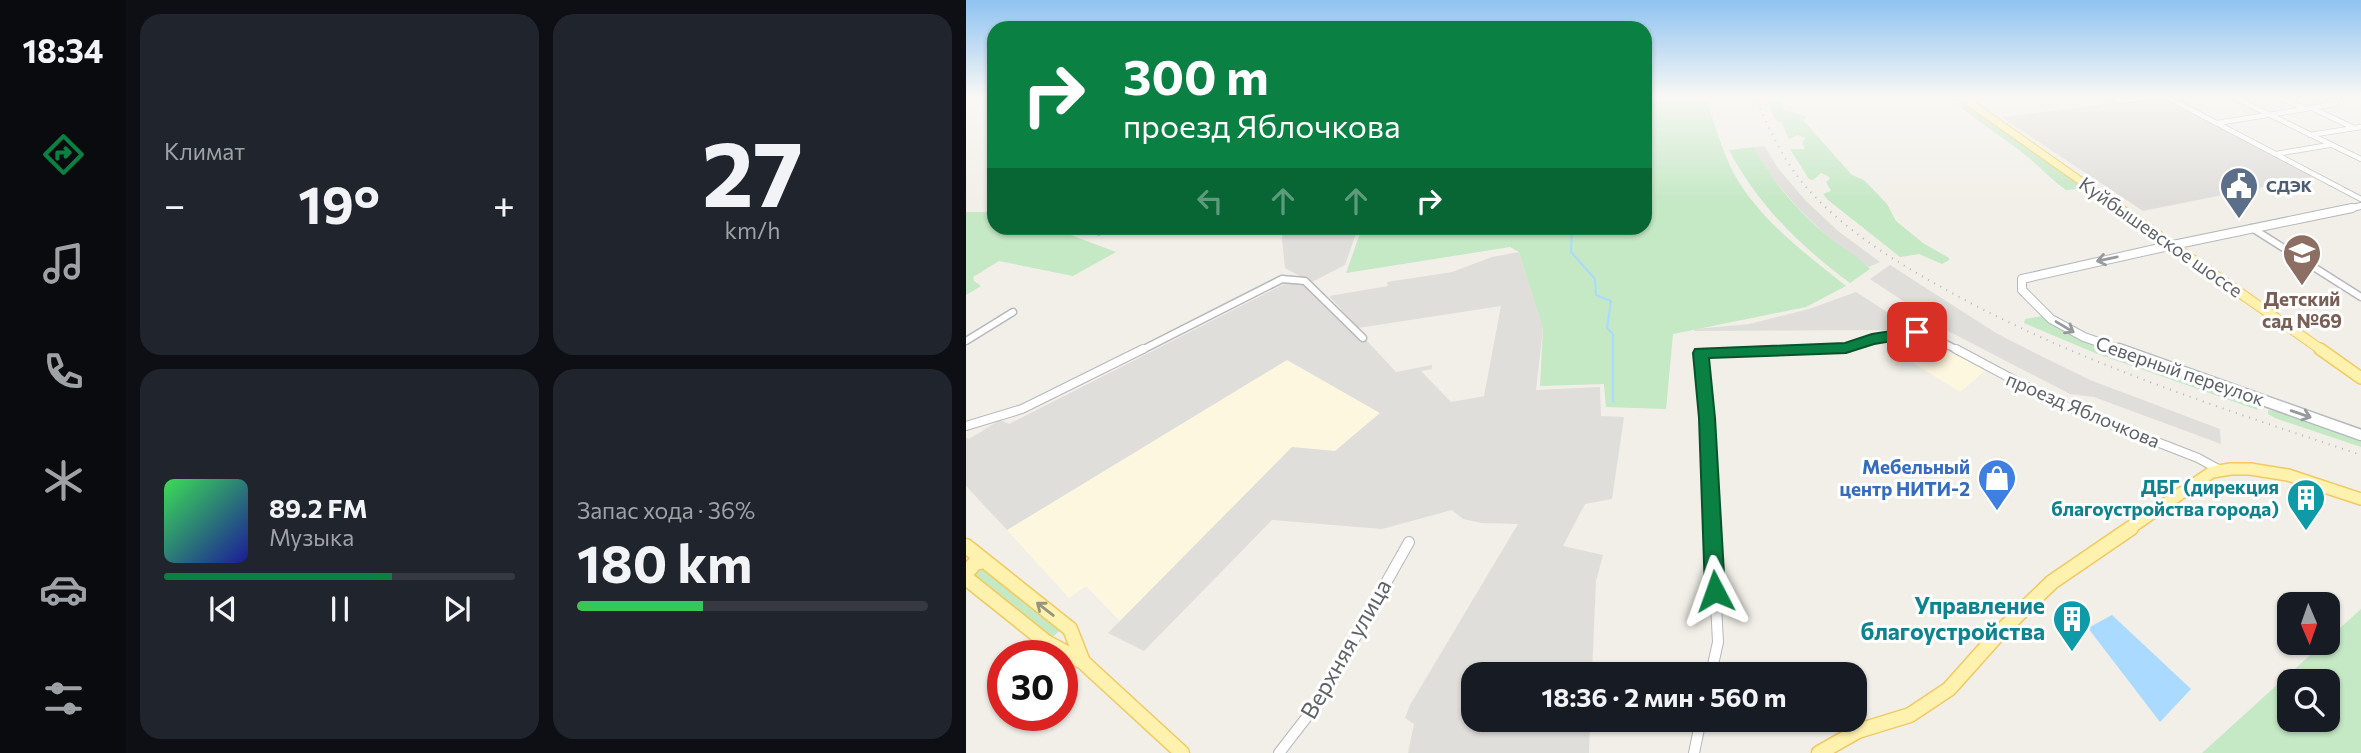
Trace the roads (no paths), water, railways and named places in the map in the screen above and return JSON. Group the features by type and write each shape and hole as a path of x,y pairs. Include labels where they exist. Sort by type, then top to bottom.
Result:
{"main road":[{"name":"Куйбышевское шоссе","path":"2013,131 2361,371"},
{"name":"Куйбышевское шоссе","path":"2176,244 2361,379"},
{"name":"Северный переулок","path":"2176,244 2022,279 2020,284 2026,295 2052,319 2076,334 2361,435"},
{"name":"проезд Яблочкова","path":"2220,470 2266,474 2361,501"},
{"path":"1819,753 1858,731 1910,715 1950,689 2000,632 2052,582 2202,476 2220,470"},
{"path":"973,556 975,563 966,575 1044,640"},
{"path":"973,556 1070,629 1083,663"},
{"path":"1064,640 1068,637 1070,629"},
{"path":"1078,660 1182,753"}],"street":[{"path":"2232,131 2361,199"},
{"path":"2302,131 2361,159"},
{"path":"2310,135 2333,131"},
{"path":"2276,154 2330,145"},
{"path":"2176,244 2361,206"},
{"path":"2252,228 2361,297"},
{"path":"966,426 1022,409 1051,396 1282,279 1305,281 1363,338"},
{"path":"966,341 1013,312"},
{"name":"проезд Яблочкова","path":"1714,662 1718,642 1707,418 1700,353 1846,348 1906,332 1927,334 2049,400 2197,457 2220,470"},
{"name":"Верхняя улица","path":"1279,753 1320,700 1409,542"},
{"path":"1694,753 1698,732"}],"water":[{"path":"2112,615 2191,689 2160,722 2088,628"}],"waterway":[{"path":"1572,235 1571,252 1595,279 1596,295 1611,301 1607,328 1613,334 1613,402"}],"railway":[{"path":"1771,131 1798,178 1837,218 1870,244 1943,288 2044,339 2096,361 2201,401 2361,455"}],"place":[{"name":"СДЭК","path":"2239,220"},
{"name":"Детский сад №69","path":"2302,287"},
{"name":"Мебельный центр НИТИ-2","path":"1997,512"},
{"name":"ДБГ (дирекция благоустройства города)","path":"2306,532"},
{"name":"Управление благоустройства","path":"2072,653"}]}
